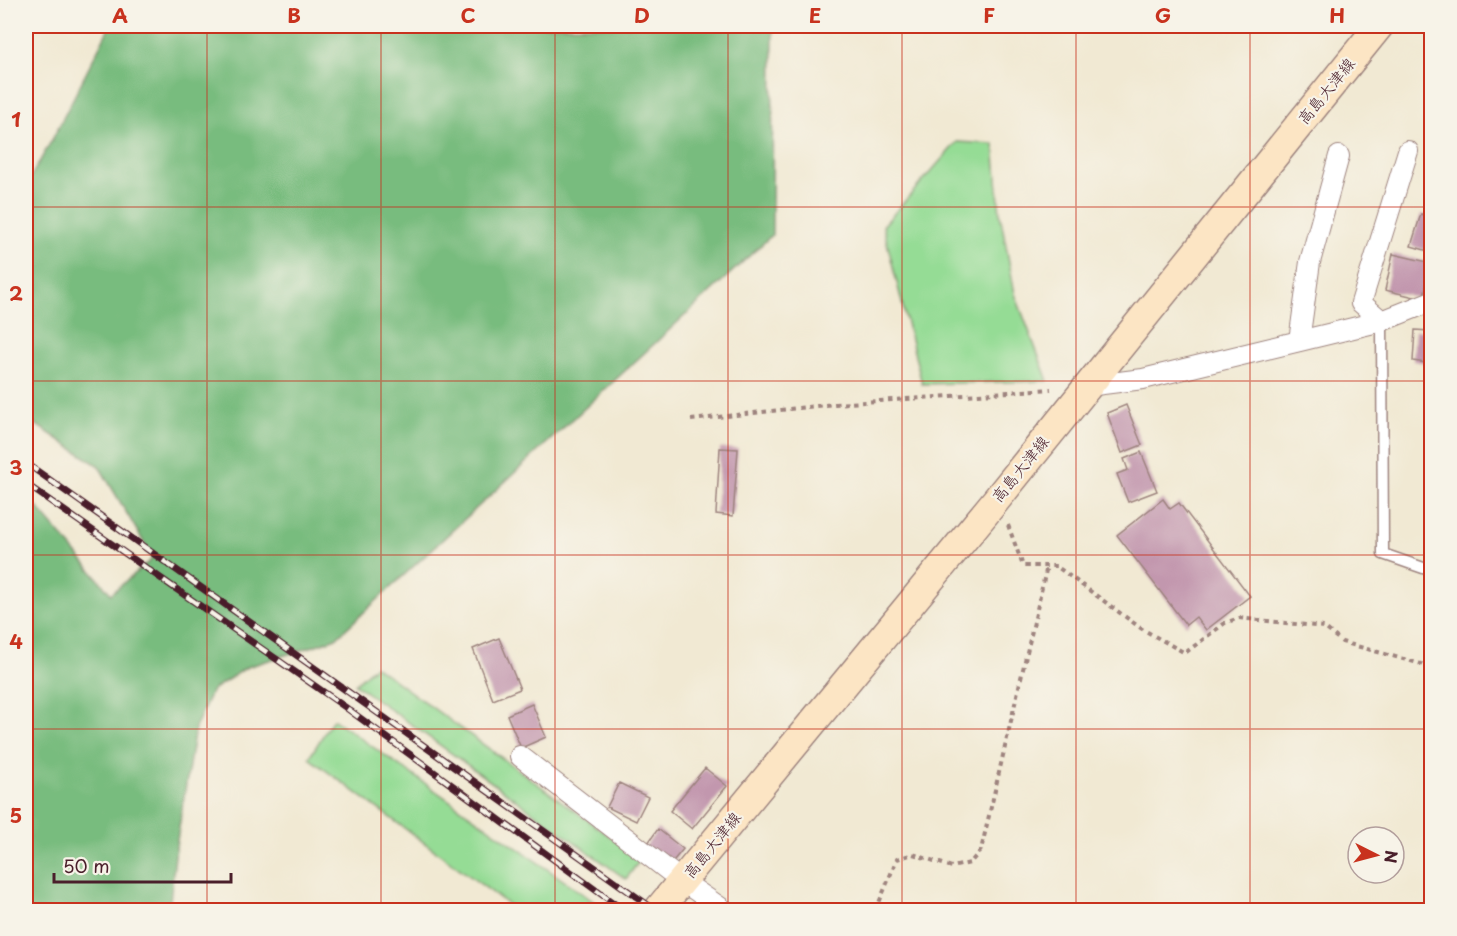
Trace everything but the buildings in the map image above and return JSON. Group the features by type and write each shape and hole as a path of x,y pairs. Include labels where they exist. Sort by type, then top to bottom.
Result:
{"main road":[{"name":"高島大津線","path":"658,910 992,505 1380,26"}],"street":[{"path":"1382,321 1361,303 1408,151"},
{"path":"1299,341 1310,262 1339,156"},
{"path":"1087,386 1143,379 1382,321 1431,301"},
{"path":"520,756 682,881 724,910"}],"lane":[{"path":"1382,321 1383,554 1431,571"}],"path":[{"path":"691,420 835,404 1087,386"},
{"path":"992,505 1006,521 1023,566 1056,566 1142,629 1185,653 1225,623 1239,618 1324,627 1342,642 1431,667"},
{"path":"876,910 897,859 913,854 952,867 970,863 981,850 1047,566"}],"green space":[{"path":"110,26 773,26 772,235 336,638 247,667 212,690 195,728 176,847 169,910 26,910 26,494 111,594 153,558 99,466 26,418 26,185 52,140"},
{"path":"957,142 994,144 1000,214 1015,294 1048,381 922,384 883,226"},
{"path":"375,666 641,859 626,879 355,684"},
{"path":"333,719 600,906 598,910 516,910 309,758"}],"railway":[{"path":"26,463 655,910"},
{"path":"26,484 345,707 623,910"}]}
